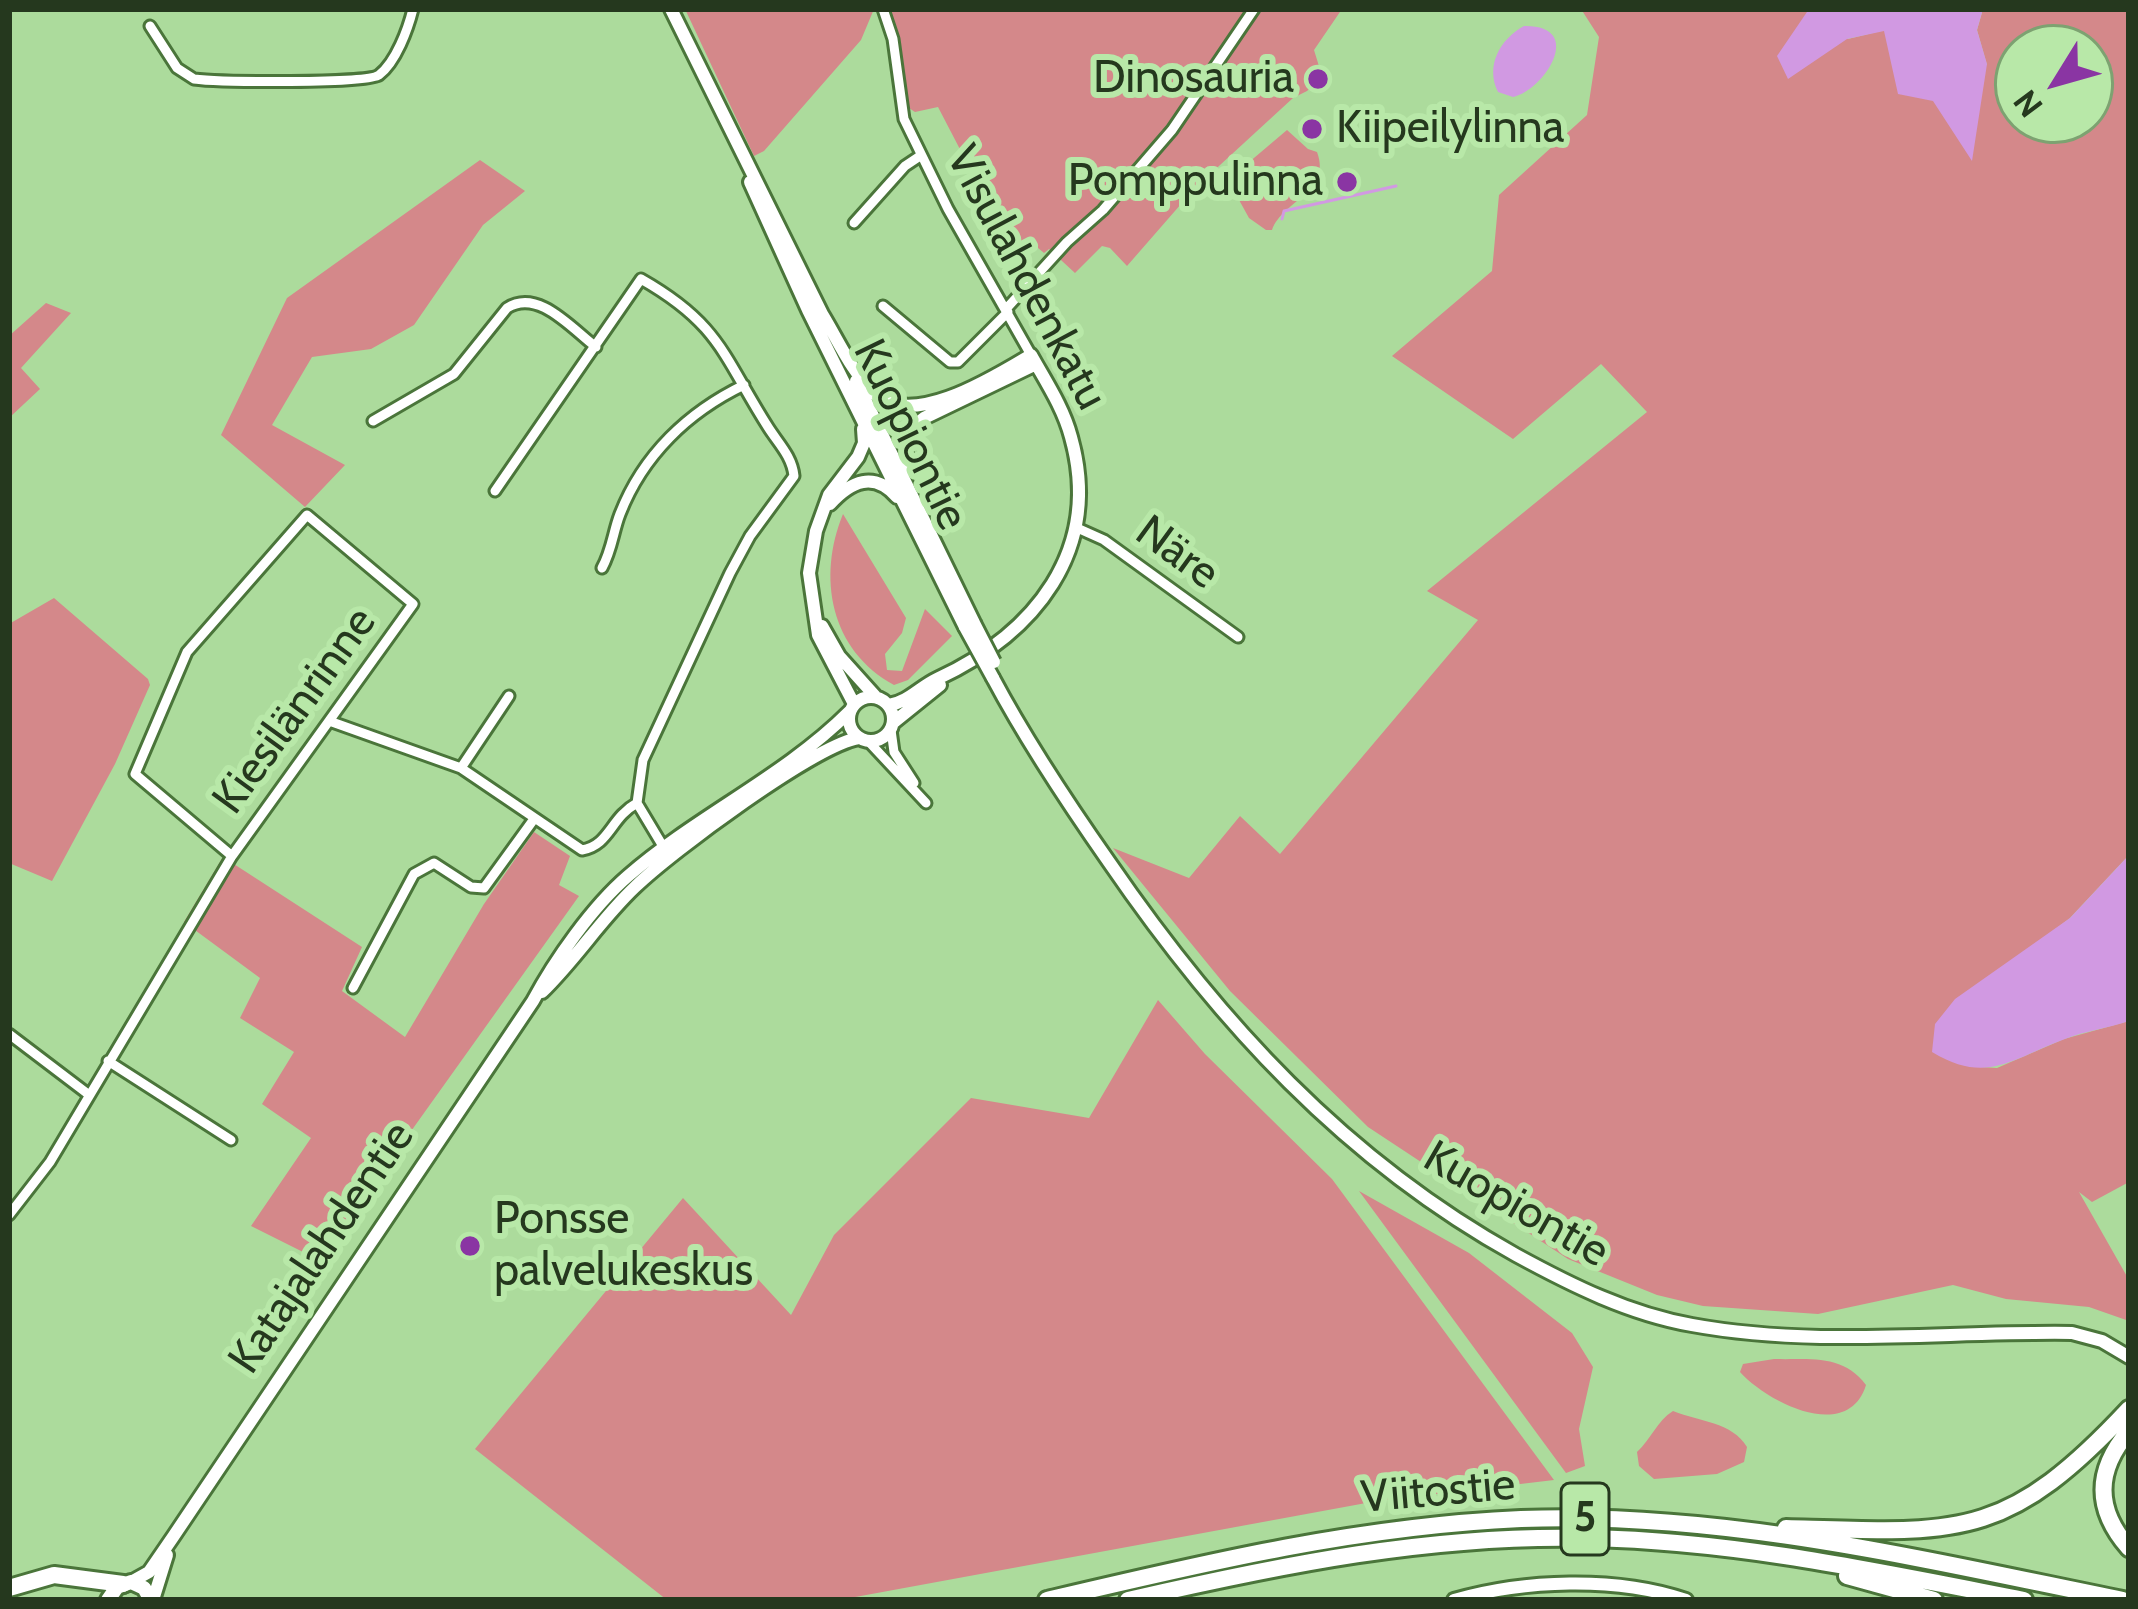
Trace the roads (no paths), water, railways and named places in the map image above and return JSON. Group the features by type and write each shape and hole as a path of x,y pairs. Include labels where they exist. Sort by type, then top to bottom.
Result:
{"highway":[{"path":"1710,1526 1901,1532 1965,1526 2039,1492 2129,1409"},
{"path":"2129,1431 2108,1460 2102,1498 2115,1532 2129,1548"},
{"name":"Viitostie","path":"1047,1600 1289,1544 1413,1527 1567,1519 1710,1526 1860,1548 2123,1600"},
{"name":"Viitostie","path":"1128,1600 1304,1562 1437,1543 1585,1538 1748,1549 2024,1600"},
{"path":"1748,1549 1934,1600"},
{"path":"9,1588 54,1575 127,1583"}],"main road":[{"path":"108,1600 127,1583 144,1588 152,1600"}],"street":[{"path":"150,26 178,68 194,79 353,82 377,76 392,59 413,9"},
{"name":"Kuopiontie","path":"671,9 969,625 1047,768 1202,991 1309,1106 1390,1174 1473,1231 1625,1308 1692,1325 1792,1335 2072,1333 2102,1341 2129,1357"},
{"name":"Visulahdenkatu","path":"883,9 893,39 904,119 920,156 1056,397 1071,436 1078,495 1075,526 1061,568 1030,616 1010,636 949,675 889,705"},
{"path":"883,306 950,362 958,362 1172,130 1254,9"},
{"name":"Kuopiontie","path":"727,125 761,212 933,551"},
{"path":"854,224 905,166 920,156"},
{"path":"495,491 641,279 675,298 705,325 729,355 792,461 794,476 750,536 730,573 643,760 638,803 667,853"},
{"path":"374,421 454,374 507,308 518,301 535,301 596,347"},
{"path":"822,314 871,391 887,404 902,408 930,404 1033,359"},
{"path":"933,551 904,460 907,436 933,413 1033,359"},
{"path":"602,568 637,481 675,429 692,413 744,386"},
{"path":"811,600 839,656 875,697 889,705 894,752 926,803 848,721 852,707 818,635 811,600 812,545 829,495 864,443 850,394"},
{"path":"825,509 856,483 881,482 933,551"},
{"name":"Kiesilänrinne","path":"9,1215 50,1162 232,856 413,604 308,515 187,652 134,774 232,856"},
{"name":"Näre","path":"1075,526 1103,540 1238,637"},
{"name":"Visulahdenkatu","path":"892,726 949,675"},
{"path":"461,768 509,696"},
{"path":"852,707 875,697"},
{"name":"Katajalahdentie","path":"667,853 805,753 852,707"},
{"path":"332,722 461,768 582,850 594,848 617,815 638,803"},
{"path":"864,740 885,737 892,726"},
{"name":"Katajalahdentie","path":"127,1583 149,1572 552,966 624,879 826,749 841,741 864,740"},
{"path":"353,988 415,874 425,864 434,863 471,887 484,888 534,819"},
{"path":"9,1034 88,1094"},
{"path":"108,1061 231,1140"},
{"name":"Katajalahdentie","path":"152,1600 173,1537"},
{"path":"1454,1600 1502,1590 1575,1586 1637,1589 1686,1600"}],"waterway":[{"path":"1282,219 1284,211 1396,186"}],"place":[{"name":"Dinosauria","path":"1318,79"},
{"name":"Kiipeilylinna","path":"1312,129"},
{"name":"Pomppulinna","path":"1347,182"},
{"name":"Ponsse palvelukeskus","path":"470,1246"}]}
